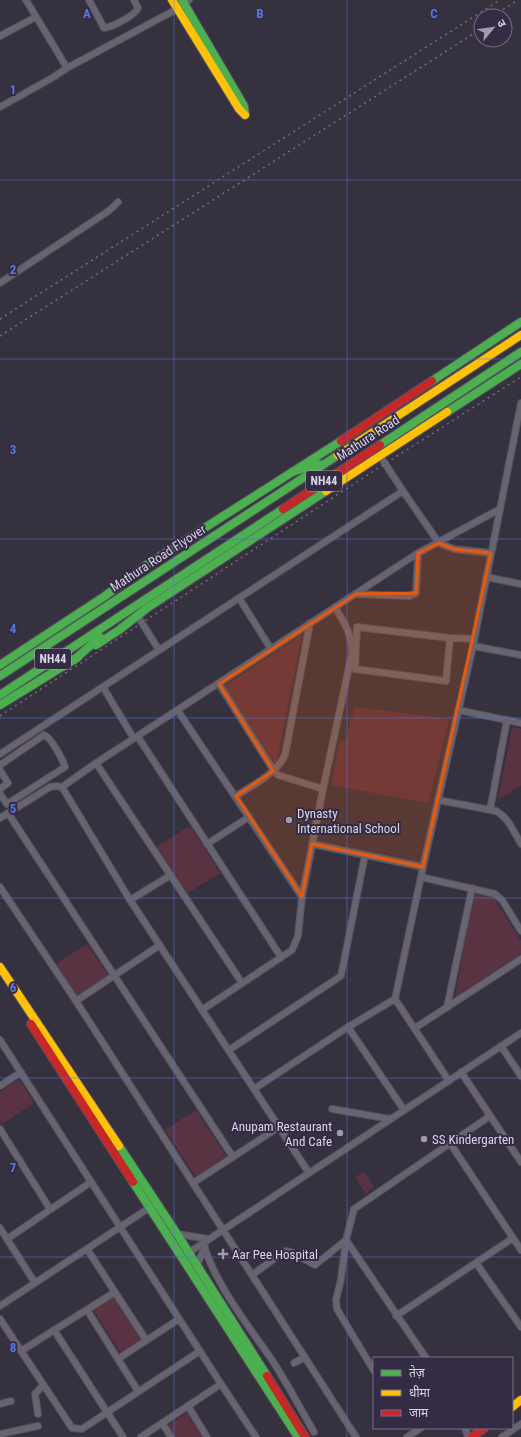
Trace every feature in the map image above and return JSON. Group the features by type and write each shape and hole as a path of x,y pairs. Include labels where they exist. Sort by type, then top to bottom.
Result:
{"main road":[{"path":"172,0 183,3 244,106 244,115 235,104 183,3"},
{"path":"0,665 105,596 148,564 521,322"},
{"name":"Mathura Road","path":"329,461 521,335"},
{"name":"NH44","path":"500,365 521,352"},
{"path":"500,365 521,356"},
{"path":"0,705 74,660 119,630 157,601 521,364"},
{"name":"Mathura Road","path":"148,597 500,365"},
{"path":"292,472 329,461"},
{"name":"Mathura Road Flyover","path":"0,676 329,461"},
{"path":"74,660 88,646 122,620 148,597"},
{"name":"NH44","path":"0,694 148,597"},
{"path":"0,968 185,1254 298,1437"},
{"path":"0,977 153,1205 177,1234 185,1254 197,1265 305,1437"},
{"path":"472,1437 483,1429"}],"street":[{"path":"26,0 67,68"},
{"path":"89,0 104,28 114,25 136,12 138,8 134,0"},
{"path":"0,107 183,3"},
{"path":"0,36 36,17"},
{"path":"0,282 110,210 118,202"},
{"path":"448,1081 395,999 473,643 521,403"},
{"path":"514,436 521,438"},
{"path":"380,456 439,543 454,549 491,553"},
{"path":"0,754 403,491"},
{"path":"0,818 50,787 62,787 96,763 178,711 418,553 500,509"},
{"path":"356,594 408,596 416,593 418,553"},
{"path":"486,577 521,584"},
{"path":"239,598 271,649"},
{"path":"202,1010 292,950 298,936 302,897 312,844 352,653 349,632 335,607"},
{"path":"137,615 159,650"},
{"path":"236,796 282,763 285,755 310,623"},
{"path":"450,638 446,681 355,670 357,627 450,638 521,655"},
{"path":"219,684 278,775 323,788"},
{"path":"103,687 131,734"},
{"path":"458,710 521,723"},
{"path":"178,711 302,897"},
{"path":"490,810 507,720"},
{"path":"0,765 44,735 47,736 64,762 65,768 7,804 0,794"},
{"path":"138,737 281,957"},
{"path":"12,746 17,752"},
{"path":"96,763 242,983"},
{"path":"63,769 71,780"},
{"path":"0,770 8,783 0,790"},
{"path":"62,787 130,900 309,1172"},
{"path":"438,800 496,811 501,814 521,844"},
{"path":"8,813 233,1157"},
{"path":"207,844 249,817"},
{"path":"312,844 423,867"},
{"path":"229,1050 341,976 365,855"},
{"path":"130,900 171,875"},
{"path":"421,877 495,894 502,900 521,931"},
{"path":"0,887 76,1001 356,1437"},
{"path":"447,1007 472,888"},
{"path":"76,1001 160,945"},
{"path":"415,1028 521,959"},
{"path":"254,1089 348,1027 395,999"},
{"path":"348,1027 404,1110"},
{"path":"185,1254 521,1033"},
{"path":"0,1040 256,1437"},
{"path":"501,1046 521,1076"},
{"path":"0,1086 21,1072"},
{"path":"461,1072 521,1162"},
{"path":"332,1109 390,1120"},
{"path":"373,1369 337,1308 336,1300 341,1280 346,1240 354,1209 490,1116"},
{"path":"193,1183 279,1127"},
{"path":"0,1129 50,1209"},
{"path":"450,1143 521,1250"},
{"path":"7,1239 91,1182"},
{"path":"0,1306 153,1205"},
{"path":"0,1228 35,1283"},
{"path":"177,1234 209,1238"},
{"path":"197,1265 209,1238"},
{"path":"396,1316 513,1238"},
{"path":"252,1275 285,1251 290,1252 315,1265 346,1240"},
{"path":"346,1240 396,1316 425,1357"},
{"path":"205,1248 214,1271 280,1373 314,1432"},
{"path":"87,1249 146,1340"},
{"path":"476,1263 521,1327"},
{"path":"21,1352 115,1292"},
{"path":"87,1310 138,1391"},
{"path":"0,1319 72,1428 82,1429 200,1351"},
{"path":"118,1359 179,1319"},
{"path":"54,1330 106,1412 124,1437"},
{"path":"294,1364 305,1357"},
{"path":"141,1437 221,1384"},
{"path":"38,1414 35,1394 43,1385"},
{"path":"0,1404 11,1401"},
{"path":"188,1406 207,1437"},
{"path":"162,1423 171,1437"},
{"path":"502,1437 521,1424"},
{"path":"0,1434 38,1426"},
{"path":"409,1433 419,1429"}],"highlighted area":[{"path":"439,543 454,549 491,553 423,867 312,844 302,897 236,796 273,771 219,684 356,594 416,593 418,553"}],"shaded area":[{"path":"302,635 276,765 225,686"},
{"path":"355,707 449,719 428,803 331,785 339,743 346,738"},
{"path":"512,727 521,729 521,785 498,800"},
{"path":"190,826 220,873 186,894 156,847"},
{"path":"473,894 494,898 521,941 521,954 455,997"},
{"path":"87,944 108,975 77,996 56,964"},
{"path":"19,1079 34,1103 2,1124 0,1121 0,1092"},
{"path":"196,1110 226,1156 196,1177 165,1130"},
{"path":"364,1172 374,1187 366,1194 355,1177"},
{"path":"114,1297 141,1340 121,1353 93,1310"},
{"path":"187,1413 202,1437 175,1437 168,1425"}],"railway":[{"path":"0,319 500,0"},
{"path":"506,8 518,0"},
{"path":"0,336 473,34"},
{"path":"0,716 366,476 521,377"}],"traffic: fast":[{"path":"182,0 244,106 245,115"},
{"path":"432,381 521,322"},
{"path":"380,445 521,352"},
{"path":"447,412 521,364"},
{"path":"0,665 105,596 148,564 341,441"},
{"path":"0,676 338,455"},
{"path":"292,472 319,464"},
{"path":"96,645 119,630 147,608 326,491"},
{"path":"0,695 283,509"},
{"path":"74,660 100,637"},
{"path":"0,705 78,657"},
{"path":"119,1146 267,1376"},
{"path":"133,1182 298,1437"}],"traffic: slow":[{"path":"172,0 239,109 245,115"},
{"path":"338,455 521,335"},
{"path":"326,491 447,412"},
{"path":"0,967 119,1146"},
{"path":"513,1406 521,1400"}],"traffic: jam":[{"path":"341,441 432,381"},
{"path":"283,509 380,445"},
{"path":"31,1024 133,1182"},
{"path":"267,1376 305,1437"},
{"path":"472,1437 483,1429"}],"place":[{"name":"Dynasty International School","path":"289,820"},
{"name":"Anupam Restaurant And Cafe","path":"340,1133"},
{"name":"SS Kindergarten","path":"424,1139"},
{"name":"Aar Pee Hospital","path":"223,1254"}]}
